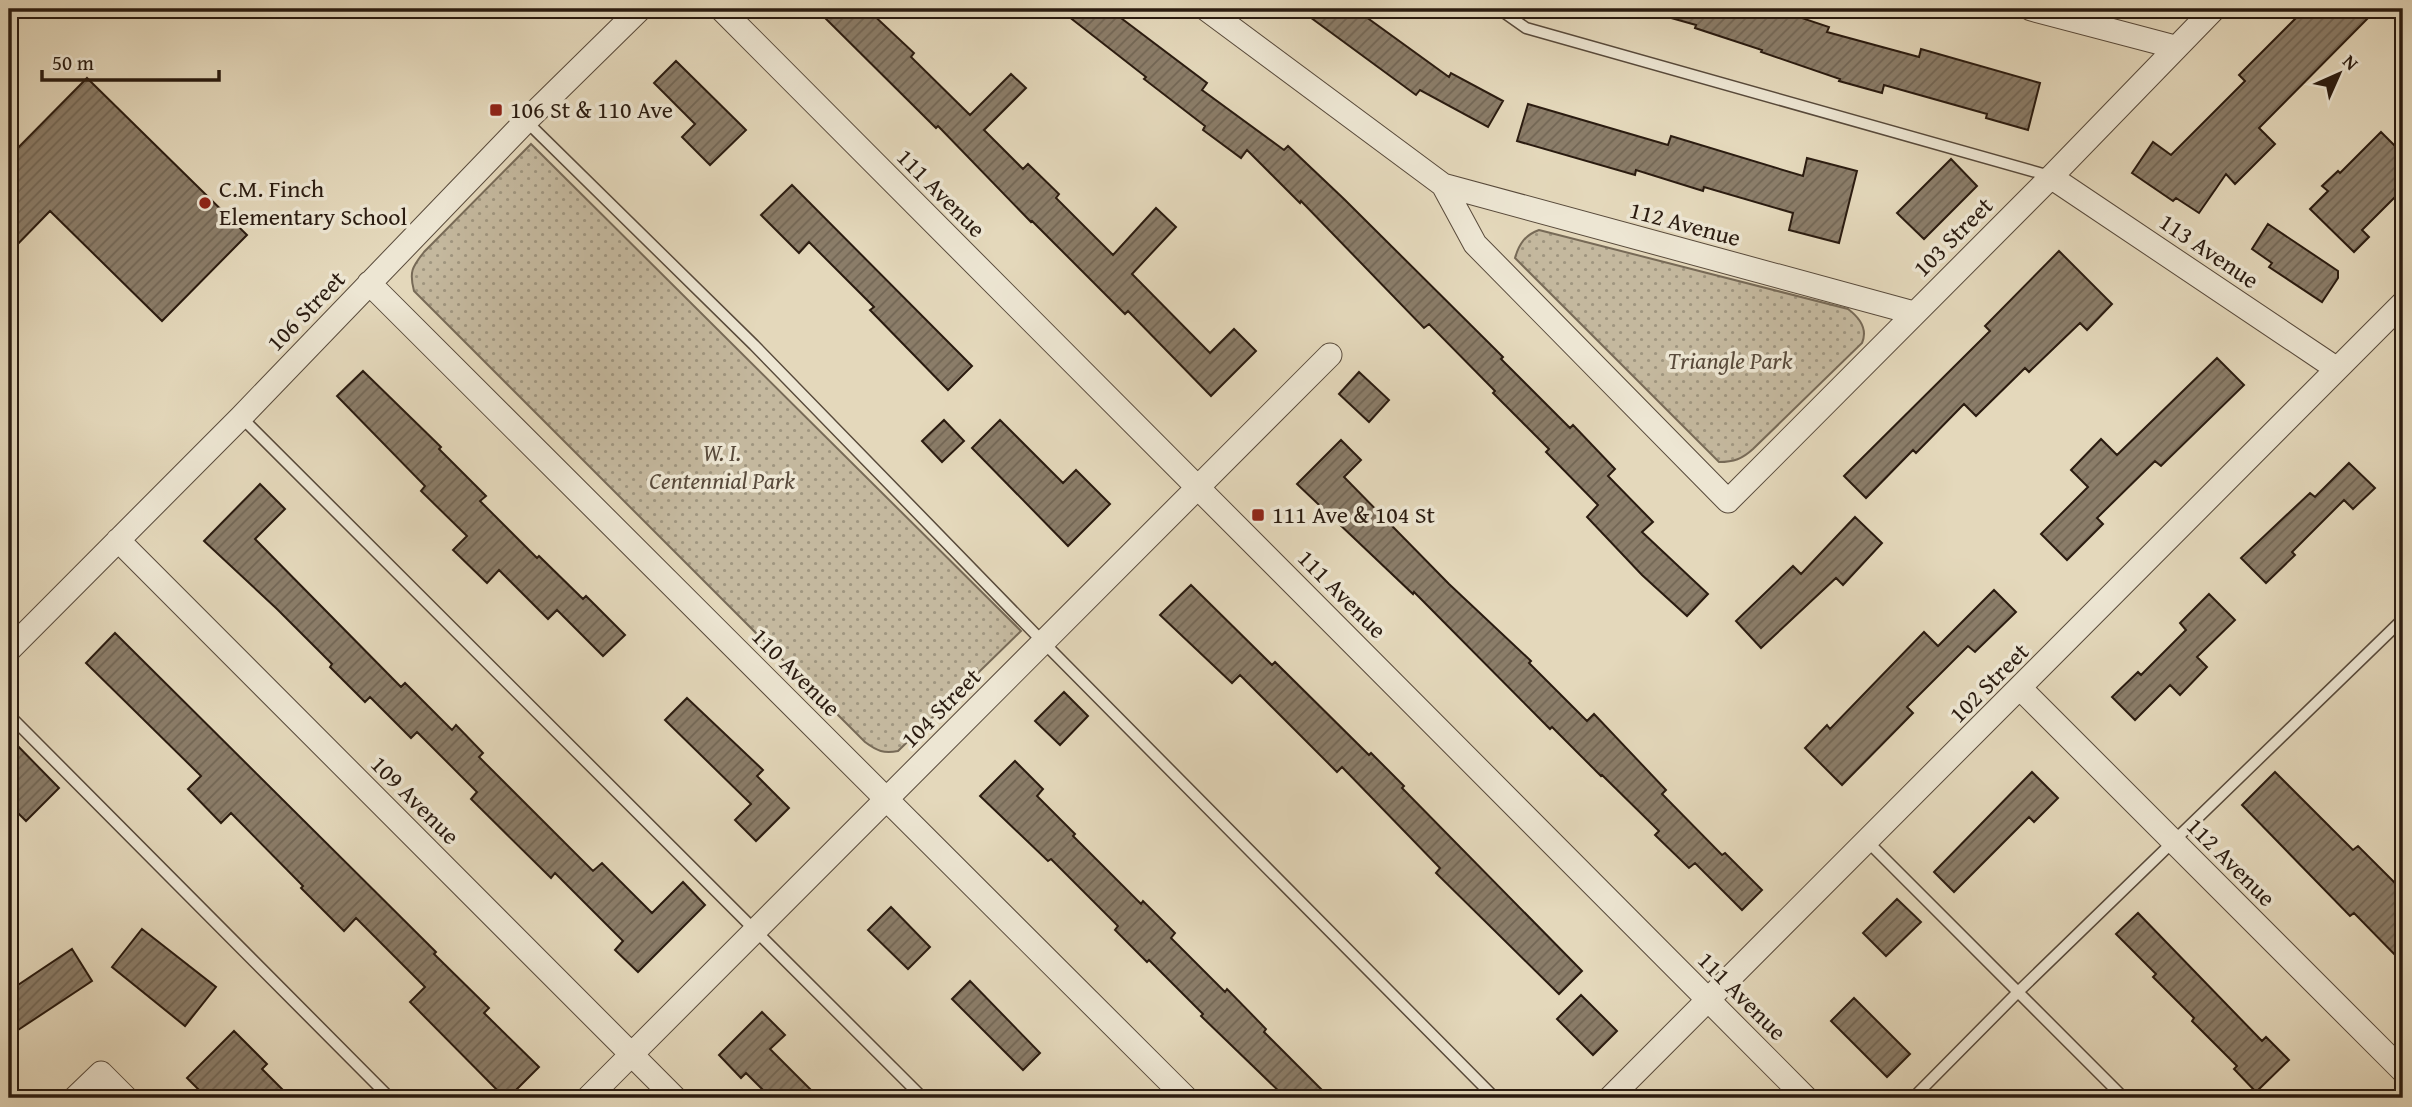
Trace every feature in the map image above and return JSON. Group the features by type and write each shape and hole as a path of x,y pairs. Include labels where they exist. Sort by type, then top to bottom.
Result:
{"street":[{"name":"106 Street","path":"9,650 240,417 526,121 640,9"},
{"name":"111 Avenue","path":"720,9 1806,1098"},
{"name":"112 Avenue","path":"1206,9 1443,185 1914,313"},
{"path":"2031,9 2175,47"},
{"name":"103 Street","path":"1728,501 2214,9"},
{"name":"113 Avenue","path":"2051,177 2337,369"},
{"name":"112 Avenue","path":"1443,185 1475,244 1728,501"},
{"name":"110 Avenue","path":"369,283 1186,1098"},
{"name":"102 Street","path":"1610,1098 2021,689 2403,303"},
{"name":"104 Street","path":"588,1098 1330,355"},
{"name":"109 Avenue","path":"118,540 674,1098"},
{"name":"112 Avenue","path":"2021,689 2403,1071"},
{"path":"75,1098 101,1073 126,1098"}],"lane":[{"path":"1499,9 1526,29 2051,177"},
{"path":"526,121 754,345 1043,642 1495,1098"},
{"path":"240,417 923,1098"},
{"path":"1913,1098 2018,991 2403,619"},
{"path":"9,715 390,1098"},
{"path":"1867,841 2124,1098"}],"green space":[{"name":"W. I. Centennial Park","path":"531,144 1021,631 898,751 881,751 865,742 414,291 413,270 424,252"},
{"name":"Triangle Park","path":"1539,230 1848,309 1862,324 1864,338 1862,343 1749,452 1738,459 1719,462 1515,258 1523,241"}],"building":[{"path":"816,9 867,9 914,53 911,57 970,115 1011,74 1026,88 984,130 1023,169 1028,164 1059,194 1056,198 1113,255 1156,208 1176,227 1132,274 1210,353 1234,329 1256,351 1211,396 1128,311 1125,314 938,126 936,128"},
{"path":"1059,9 1109,9 1207,83 1202,90 1284,150 1288,146 1503,357 1501,359 1570,428 1573,425 1615,469 1608,476 1653,522 1642,532 1708,594 1687,616 1642,575 1587,517 1598,505 1546,452 1549,449 1493,393 1495,391 1429,324 1424,328 1301,201 1300,203 1247,150 1241,158 1203,130 1205,126"},
{"path":"1299,9 1355,9 1449,77 1451,73 1503,101 1488,127 1420,90 1416,95"},
{"path":"1658,9 1775,9 1829,27 1827,32 1919,57 1921,49 2040,83 2028,130 1986,118 1987,114 1884,85 1882,93 1839,81 1840,79 1761,52 1762,50 1695,28 1696,25 1657,14"},
{"path":"2305,9 2377,9 2259,128 2275,144 2235,184 2226,174 2199,213 2176,198 2173,201 2132,173 2153,142 2171,155 2245,81 2239,75"},
{"path":"676,61 746,130 710,165 682,137 695,124 654,83"},
{"path":"87,78 247,235 162,321 50,211 9,253 9,157"},
{"path":"1528,104 1668,145 1671,136 1803,176 1807,158 1857,171 1839,243 1789,230 1793,213 1704,187 1703,191 1636,170 1635,175 1517,141"},
{"path":"2381,132 2403,154 2403,189 2362,230 2369,237 2354,252 2310,209 2328,191 2322,186 2338,171 2340,173"},
{"path":"1951,159 1977,186 1924,239 1897,213"},
{"path":"792,185 972,366 948,390 870,310 874,307 809,242 799,253 761,215"},
{"path":"2268,224 2338,271 2338,278 2322,302 2269,267 2272,263 2252,249"},
{"path":"2059,251 2112,304 2087,330 2080,323 2029,372 2025,368 1976,416 1964,404 1916,453 1913,450 1866,498 1844,476 1990,331 1985,326"},
{"path":"2217,358 2244,385 2161,466 2155,461 2097,518 2103,524 2067,560 2041,534 2088,487 2071,470 2101,439 2117,455"},
{"path":"363,371 441,447 439,449 486,496 480,501 537,558 539,556 583,599 586,596 625,635 603,656 557,610 548,619 499,570 487,583 453,550 467,536 421,491 425,486 337,396"},
{"path":"1359,372 1389,400 1369,422 1339,394"},
{"path":"944,420 964,441 942,462 922,441"},
{"path":"1000,420 1063,483 1076,470 1110,504 1068,546 972,448"},
{"path":"1341,440 1361,460 1344,477 1449,584 1531,661 1529,663 1587,721 1594,714 1666,790 1662,794 1722,855 1725,853 1762,890 1742,910 1695,863 1689,868 1655,835 1659,831 1602,775 1552,727 1550,729 1414,592 1413,594 1297,484"},
{"path":"2349,463 2375,488 2353,509 2344,500 2292,552 2295,555 2266,583 2241,558 2310,493 2315,497"},
{"path":"260,484 285,509 255,539 401,687 405,683 452,730 456,725 483,753 479,757 593,871 602,863 652,913 683,882 705,905 638,972 615,950 623,941 555,873 551,878 471,799 477,792 417,732 411,738 370,697 365,702 330,667 332,664 277,609 204,541"},
{"path":"1855,517 1882,543 1843,585 1836,578 1761,648 1736,621 1793,566 1801,574"},
{"path":"1191,585 1272,665 1275,662 1369,755 1371,753 1582,971 1559,994 1436,873 1440,868 1342,767 1337,772 1240,675 1232,683 1160,615"},
{"path":"1994,590 2016,612 1975,652 1968,646 1907,707 1913,713 1842,785 1805,748 1827,725 1830,729 1924,632 1938,646"},
{"path":"2209,594 2235,620 2197,657 2207,667 2180,695 2170,685 2135,720 2112,697 2138,672 2141,675 2186,630 2180,623"},
{"path":"115,633 436,952 434,954 489,1008 484,1013 539,1067 508,1098 410,1002 425,987 356,918 344,931 231,813 221,823 188,789 201,776 86,663"},
{"path":"1064,692 1088,716 1060,745 1035,721"},
{"path":"687,698 763,770 757,776 789,808 756,841 735,820 751,804 665,720"},
{"path":"9,737 59,788 26,821 9,804"},
{"path":"1015,761 1043,789 1037,796 1075,834 1073,836 1141,904 1143,901 1175,933 1171,938 1225,992 1227,989 1266,1029 1264,1032 1330,1098 1286,1098 1201,1016 1203,1014 1149,960 1147,962 1115,930 1118,926 1051,859 1048,861 980,796"},
{"path":"2032,772 2058,798 2034,822 2029,817 1954,892 1934,872"},
{"path":"2275,772 2353,850 2358,846 2403,891 2403,963 2354,913 2350,916 2242,805"},
{"path":"1897,899 1921,922 1886,956 1863,933"},
{"path":"891,907 930,947 908,969 868,930"},
{"path":"2138,913 2262,1041 2266,1037 2289,1060 2256,1092 2234,1069 2237,1066 2153,977 2156,974 2116,934"},
{"path":"142,929 216,987 185,1026 112,967"},
{"path":"72,949 92,981 9,1036 9,991"},
{"path":"970,981 1040,1053 1023,1070 952,999"},
{"path":"1581,995 1617,1031 1593,1055 1557,1019"},
{"path":"1854,998 1910,1054 1887,1077 1831,1021"},
{"path":"762,1012 785,1035 770,1049 819,1098 771,1098 746,1073 741,1078 719,1055"},
{"path":"234,1031 267,1064 262,1069 291,1098 207,1098 187,1078"}],"place":[{"name":"106 St & 110 Ave","path":"496,110"},
{"name":"C.M. Finch Elementary School","path":"205,203"},
{"name":"111 Ave & 104 St","path":"1258,515"}]}
